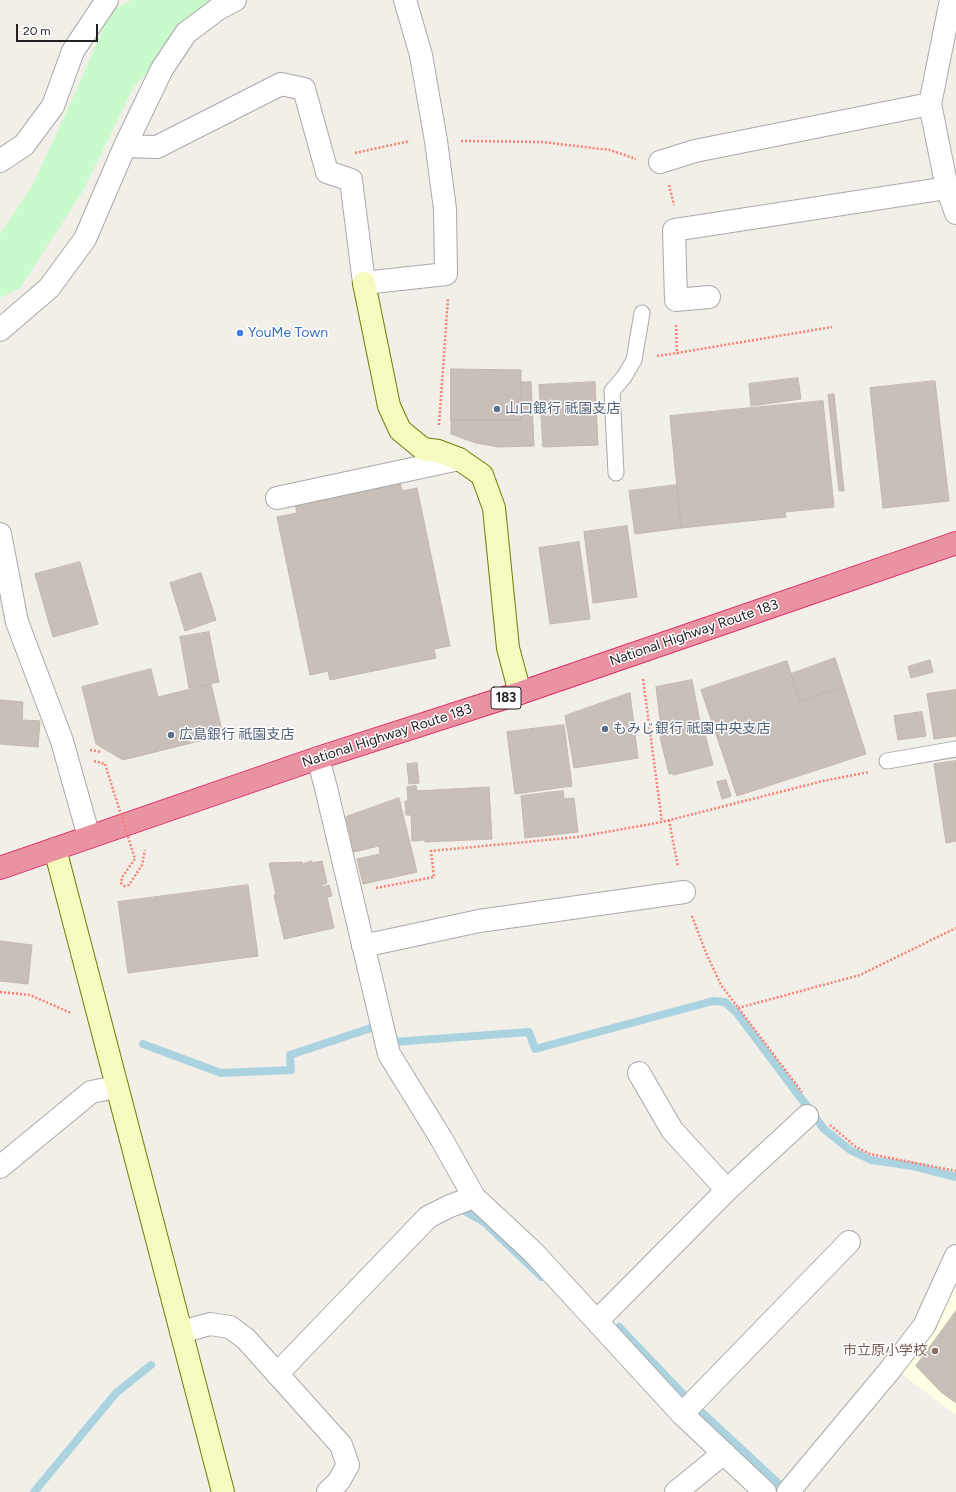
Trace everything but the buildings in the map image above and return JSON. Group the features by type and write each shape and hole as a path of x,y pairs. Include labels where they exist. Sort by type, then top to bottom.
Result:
{"highway":[{"name":"National Highway Route 183","path":"0,868 318,758 520,694 956,543"}],"street":[{"path":"0,161 24,145 54,106 73,51 107,0"},
{"path":"0,330 49,288 85,239 125,146 162,69 186,33 218,9 235,0"},
{"path":"364,283 446,274 445,210 436,141 421,55 405,0"},
{"path":"951,0 930,104 947,188 956,213"},
{"path":"125,146 157,147 281,84 304,89 327,172 351,180 364,283 389,406 400,430 423,448 438,451 459,459 482,475 494,508 508,648 520,694"},
{"path":"651,162 695,151 930,104"},
{"path":"709,297 676,300 674,230 947,188"},
{"path":"277,498 459,459"},
{"path":"0,534 17,622 62,741 89,837"},
{"path":"318,758 388,1054 442,1140 474,1197 534,1252 682,1414 765,1492"},
{"path":"55,849 223,1492"},
{"path":"363,946 479,921 684,892"},
{"path":"639,1073 672,1130 727,1190"},
{"path":"0,1167 91,1092 117,1087"},
{"path":"597,1321 727,1190 816,1118"},
{"path":"277,1374 428,1217 450,1206 474,1197"},
{"path":"682,1414 849,1242"},
{"path":"788,1492 890,1370 924,1326 956,1256"},
{"path":"181,1332 210,1324 230,1327 246,1339 341,1445 348,1465 339,1481 328,1492"},
{"path":"676,1492 724,1453"}],"lane":[{"path":"616,473 612,391 624,378 634,360 642,313"},
{"path":"887,760 956,749"}],"path":[{"path":"323,162 371,149 408,142 436,141 542,142 610,150 651,162"},
{"path":"668,184 674,203 674,230"},
{"path":"439,429 449,290 446,274"},
{"path":"676,300 676,353 832,327"},
{"path":"643,678 662,822"},
{"path":"105,764 135,859 122,877 122,883 124,886 129,886 142,865 145,850"},
{"path":"351,893 434,877 431,851 578,837 662,822 823,781 870,772"},
{"path":"669,820 684,892 706,953 721,985 804,1095"},
{"path":"738,1008 860,975 956,928"},
{"path":"0,992 30,996 71,1013"},
{"path":"816,1118 835,1130 856,1147 870,1154 956,1171"}],"shaded area":[{"name":"市立原小学校","path":"956,1276 956,1415 899,1372"}],"green space":[{"path":"132,0 227,0 204,7 133,88 83,191 20,288 0,298 0,234 32,186 111,11"}],"waterway":[{"path":"394,1042 529,1032 535,1049 713,1001 725,1002 737,1013 824,1129 850,1150 871,1160 913,1166 956,1177"},
{"path":"143,1044 221,1073 291,1070 290,1055 371,1028"},
{"path":"457,1210 463,1210 484,1222 542,1277"},
{"path":"619,1327 682,1393"},
{"path":"34,1492 116,1393 151,1365"},
{"path":"697,1408 780,1485"}],"place":[{"name":"YouMe Town","path":"240,333"},
{"name":"山口銀行 祇園支店","path":"497,409"},
{"name":"もみじ銀行 祇園中央支店","path":"605,729"},
{"name":"広島銀行 祇園支店","path":"171,735"},
{"name":"市立原小学校","path":"935,1351"}]}
